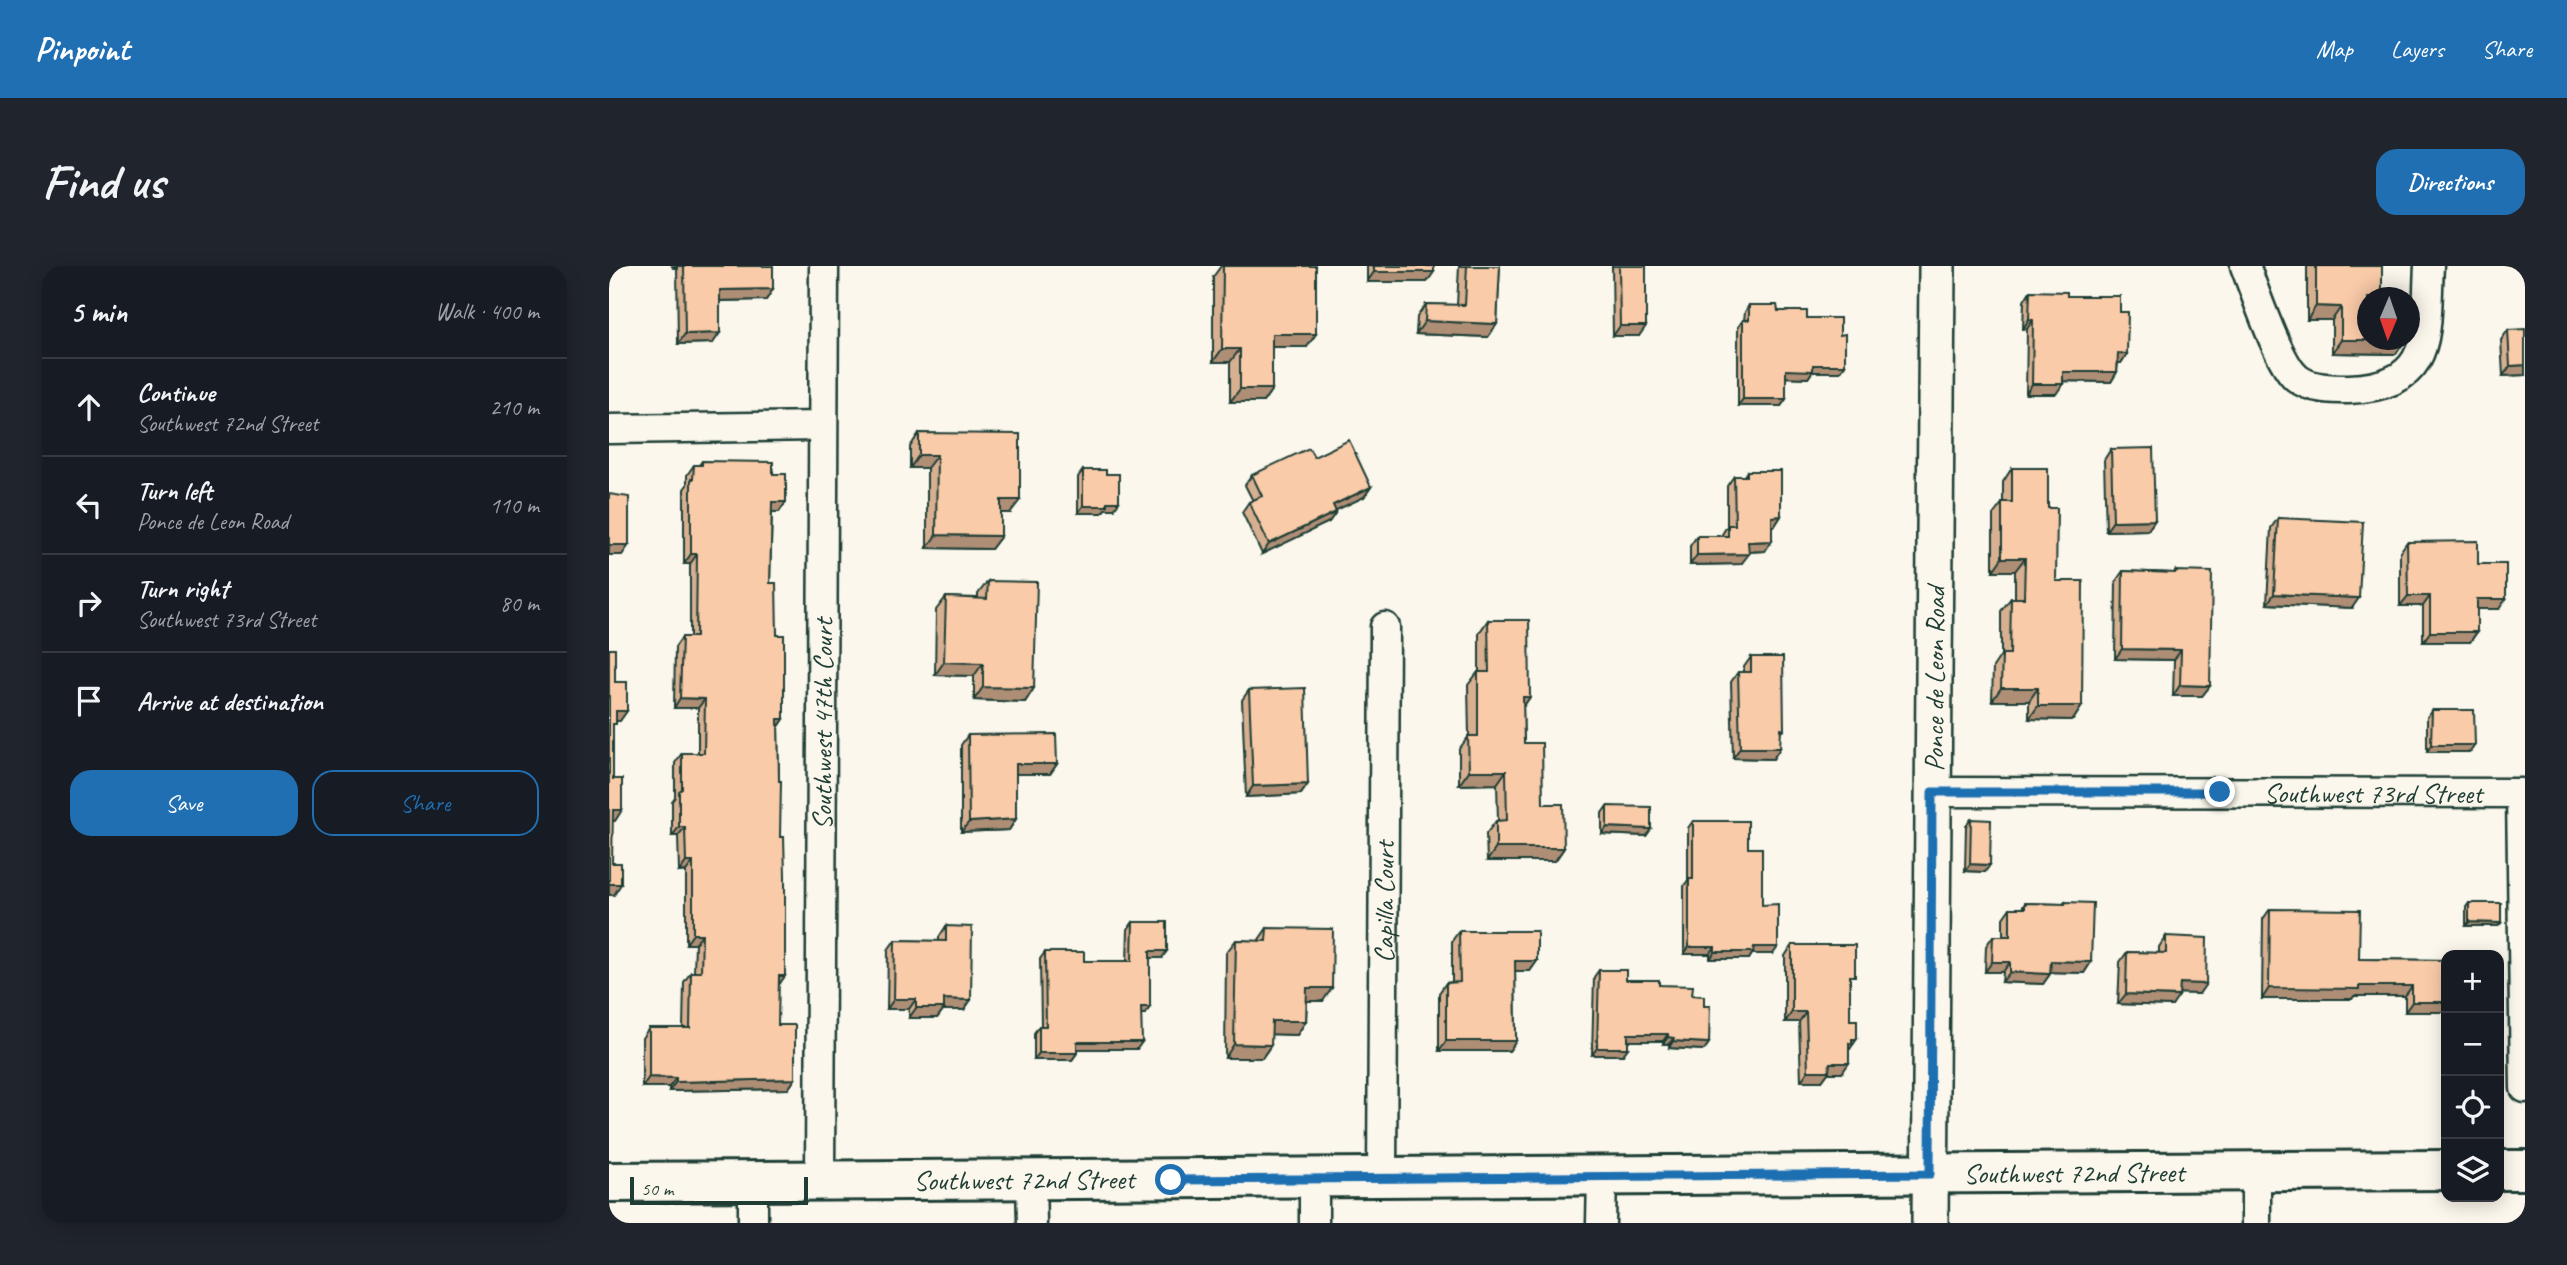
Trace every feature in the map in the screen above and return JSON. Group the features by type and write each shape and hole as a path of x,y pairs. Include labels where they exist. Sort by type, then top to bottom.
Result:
{"main road":[{"name":"Southwest 72nd Street","path":"609,1182 2441,1170"},
{"path":"2504,1170 2525,1170"}],"street":[{"name":"Southwest 47th Court","path":"820,1181 824,266"},
{"name":"Ponce de Leon Road","path":"1930,1223 1937,266"},
{"path":"2245,266 2281,354 2294,376 2317,386 2361,388 2392,381 2416,363 2425,331 2429,266"},
{"path":"609,429 822,426"},
{"name":"Capilla Court","path":"1382,1178 1385,626"},
{"name":"Southwest 73rd Street","path":"1932,792 2521,793 2525,1088"},
{"path":"2256,1172 2256,1223"},
{"path":"1601,1223 1602,1176"},
{"path":"1314,1179 1314,1223"},
{"path":"1031,1180 1032,1223"},
{"path":"753,1183 753,1223"}],"building":[{"path":"684,266 773,266 773,289 720,290 720,333 685,334"},
{"path":"1223,266 1316,266 1316,334 1272,334 1272,389 1240,389 1240,349 1222,349"},
{"path":"1374,266 1434,266 1434,272 1374,272"},
{"path":"1467,266 1500,266 1497,324 1425,321 1426,304 1465,305"},
{"path":"1619,266 1646,266 1646,326 1620,326"},
{"path":"2316,266 2382,266 2382,287 2357,287 2357,340 2341,340 2341,307 2316,306"},
{"path":"2030,291 2067,292 2067,296 2120,296 2120,312 2128,312 2127,354 2118,353 2117,372 2063,372 2063,384 2032,384 2033,320 2029,319"},
{"path":"1749,305 1777,305 1778,311 1807,311 1807,318 1840,318 1840,335 1845,334 1845,365 1813,365 1813,371 1786,370 1786,399 1743,399 1743,320 1749,320"},
{"path":"2525,329 2525,365 2510,366 2508,330"},
{"path":"919,433 1020,434 1020,500 1001,500 1001,536 936,535 937,455 919,455"},
{"path":"1349,440 1371,487 1333,505 1336,512 1269,544 1249,502 1262,496 1252,475 1309,448 1314,457"},
{"path":"2153,448 2155,520 2113,521 2111,449"},
{"path":"702,461 773,462 773,474 786,474 786,502 772,502 770,583 776,583 777,635 784,635 784,719 778,719 780,837 784,837 785,976 779,976 778,1025 795,1025 795,1079 676,1082 676,1078 649,1077 649,1028 690,1028 691,972 701,972 702,934 693,934 693,862 686,862 685,827 679,827 679,791 682,789 682,753 704,753 705,699 680,698 682,637 696,637 697,554 691,554 691,479 694,465 702,465"},
{"path":"2012,468 2048,468 2048,508 2057,508 2056,581 2083,581 2082,706 2038,706 2038,688 2001,688 2002,654 2010,654 2011,598 2024,598 2025,558 2002,558 2002,502 2012,502"},
{"path":"1083,470 1106,470 1106,474 1119,474 1119,502 1107,502 1107,506 1083,506"},
{"path":"1747,471 1781,471 1781,516 1772,517 1772,541 1748,542 1749,554 1697,555 1697,536 1728,536 1728,525 1735,525 1734,476 1747,476"},
{"path":"609,494 629,497 629,545 609,545"},
{"path":"2278,518 2363,522 2359,598 2274,594"},
{"path":"2478,541 2478,564 2506,564 2506,599 2477,599 2477,632 2430,632 2430,596 2408,596 2407,542"},
{"path":"2123,571 2212,572 2210,686 2180,685 2181,650 2122,649"},
{"path":"988,581 1037,582 1034,688 983,687 983,663 944,662 946,597 987,599"},
{"path":"1488,620 1529,620 1530,697 1523,697 1524,743 1542,743 1543,804 1563,804 1564,848 1496,848 1496,821 1507,820 1506,771 1469,771 1468,736 1478,736 1478,672 1489,672"},
{"path":"609,649 615,649 615,682 627,682 627,711 616,711 616,724 613,724 613,779 622,779 622,810 613,810 612,863 621,863 621,884 609,884"},
{"path":"1751,657 1783,657 1784,730 1781,729 1780,748 1740,748 1738,672 1751,672"},
{"path":"1305,688 1308,784 1253,786 1249,690"},
{"path":"2432,710 2474,710 2475,745 2431,745"},
{"path":"1056,734 1057,764 1016,764 1016,819 969,822 968,735"},
{"path":"1607,806 1651,807 1651,829 1607,827"},
{"path":"1971,819 1991,820 1990,865 1970,864"},
{"path":"1693,821 1748,821 1748,848 1762,848 1762,905 1778,904 1778,947 1754,947 1753,952 1715,952 1715,947 1689,947 1689,879 1693,879"},
{"path":"2025,903 2093,903 2091,962 2051,961 2050,974 2010,972 2010,962 1992,962 1993,936 2010,936 2010,908 2025,908"},
{"path":"2469,903 2501,903 2501,923 2469,922"},
{"path":"2270,909 2360,910 2359,959 2441,960 2441,1002 2412,1002 2412,986 2359,986 2359,989 2269,988"},
{"path":"1133,922 1167,922 1167,951 1150,951 1150,1007 1141,1007 1142,1042 1077,1042 1077,1053 1039,1053 1039,1026 1046,1026 1045,952 1084,952 1084,961 1132,961"},
{"path":"946,926 972,927 971,1000 944,999 944,1008 916,1008 916,999 894,999 895,940 946,941"},
{"path":"1267,928 1333,929 1332,988 1307,988 1306,1021 1272,1021 1271,1045 1234,1044 1236,940 1266,941"},
{"path":"1459,931 1537,931 1537,961 1515,961 1516,1041 1446,1041 1446,983 1460,982"},
{"path":"2166,936 2207,938 2206,984 2180,983 2179,996 2126,994 2127,952 2166,953"},
{"path":"1792,945 1855,945 1855,976 1850,976 1850,1020 1857,1020 1857,1039 1852,1039 1852,1044 1849,1043 1849,1063 1830,1063 1829,1071 1808,1071 1806,1012 1792,1012"},
{"path":"1599,970 1626,970 1626,980 1659,980 1659,985 1693,986 1692,995 1704,996 1704,1006 1710,1006 1709,1043 1673,1041 1674,1038 1668,1037 1668,1034 1628,1034 1628,1048 1597,1048"}],"route":[{"path":"1171,1180 1930,1174 1932,792 2220,792"}]}
